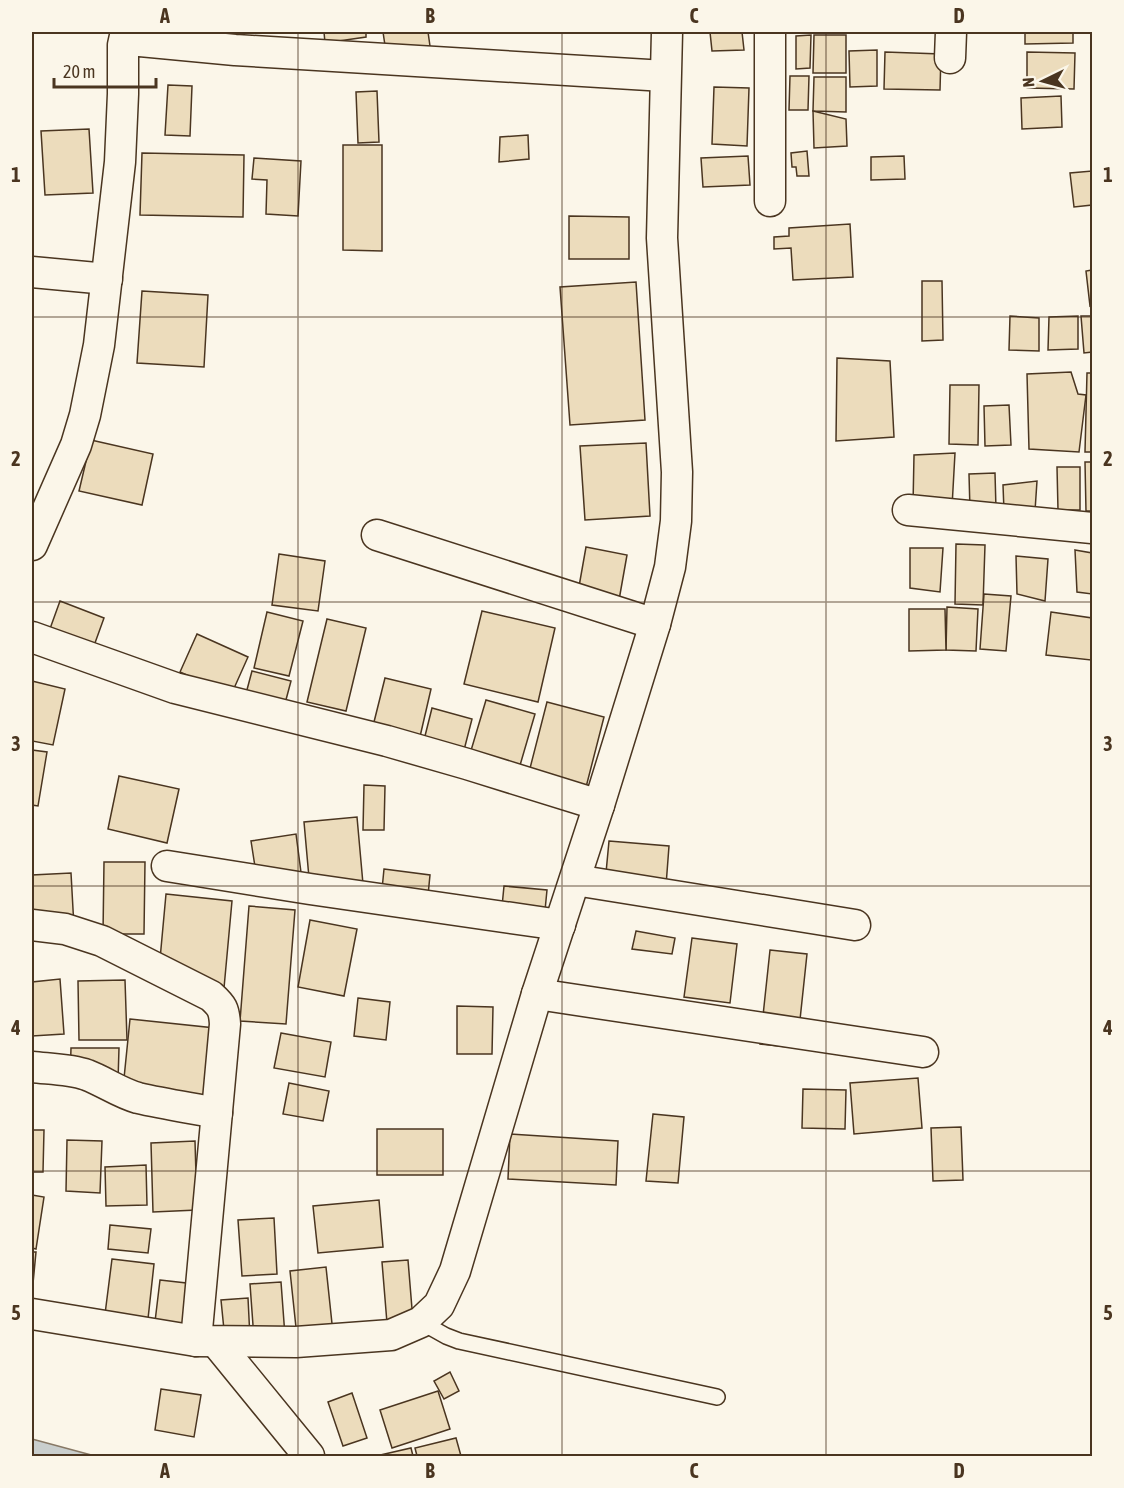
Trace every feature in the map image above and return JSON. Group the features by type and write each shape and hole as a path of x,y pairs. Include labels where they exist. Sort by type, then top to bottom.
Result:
{"street":[{"path":"32,1314 206,1342 296,1342 391,1335 421,1322 439,1305 455,1271 537,994 655,624 669,567 676,511 676,472 662,238 667,32"},
{"path":"770,32 770,201"},
{"path":"32,545 76,445 85,415 99,345 120,162 124,34 140,41 238,41 665,76"},
{"path":"32,272 107,279"},
{"path":"908,510 1092,528"},
{"path":"377,535 655,624"},
{"path":"32,637 176,688 387,741 599,805"},
{"path":"167,866 560,925"},
{"path":"575,880 855,925"},
{"path":"32,925 65,928 102,941 211,996 221,1005 225,1024 217,1113 206,1342 309,1456"},
{"path":"537,994 923,1052"},
{"path":"32,1067 77,1072 137,1098 217,1113"}],"lane":[{"path":"421,1322 459,1341 717,1397"}],"shaded area":[{"path":"32,1439 95,1456 32,1456"}],"building":[{"path":"324,32 366,32 366,37 325,43"},
{"path":"383,32 428,32 430,46 386,52"},
{"path":"710,32 742,32 744,50 712,51"},
{"path":"1025,32 1073,32 1073,43 1025,44"},
{"path":"811,35 810,68 796,69 796,36"},
{"path":"814,35 846,35 846,73 813,73"},
{"path":"877,50 877,86 850,87 849,51"},
{"path":"885,52 941,54 940,90 884,89"},
{"path":"1027,52 1075,53 1074,89 1027,88"},
{"path":"790,76 809,76 808,110 789,110"},
{"path":"814,77 846,77 846,112 813,111"},
{"path":"168,85 192,86 190,136 165,135"},
{"path":"714,87 749,88 747,146 712,144"},
{"path":"377,91 379,142 358,143 356,92"},
{"path":"1061,96 1062,127 1022,129 1021,98"},
{"path":"813,111 846,119 847,146 814,148"},
{"path":"89,129 93,193 45,195 41,131"},
{"path":"528,135 529,159 499,162 500,137"},
{"path":"343,145 382,145 382,251 343,250"},
{"path":"807,151 809,176 797,176 796,167 792,167 791,153"},
{"path":"142,153 244,155 243,217 140,215"},
{"path":"748,156 750,185 703,187 701,158"},
{"path":"904,156 905,179 871,180 871,157"},
{"path":"254,158 301,161 298,216 266,214 267,180 252,179"},
{"path":"1092,171 1092,205 1074,207 1070,173"},
{"path":"569,216 629,217 629,259 569,259"},
{"path":"850,224 853,277 793,280 791,248 774,249 774,237 789,236 789,228"},
{"path":"1092,270 1092,305 1090,306 1086,271"},
{"path":"922,281 942,281 943,340 922,341"},
{"path":"636,282 645,420 570,425 560,287"},
{"path":"142,291 208,295 204,367 137,363"},
{"path":"1010,316 1039,318 1039,351 1009,350"},
{"path":"1078,316 1078,349 1048,350 1049,317"},
{"path":"1081,316 1092,316 1092,352 1084,353"},
{"path":"837,358 890,361 894,437 836,441"},
{"path":"1071,372 1078,394 1086,395 1079,452 1029,449 1027,374"},
{"path":"1087,373 1092,373 1092,452 1085,452"},
{"path":"950,385 979,385 978,445 949,444"},
{"path":"1009,405 1011,445 985,446 984,406"},
{"path":"91,440 153,454 142,505 79,491"},
{"path":"646,443 650,516 585,520 580,446"},
{"path":"955,453 952,507 913,505 914,455"},
{"path":"1085,462 1092,462 1092,511 1086,511"},
{"path":"1057,467 1080,467 1080,510 1058,510"},
{"path":"995,473 996,509 970,510 969,474"},
{"path":"1037,481 1035,511 1004,511 1003,485"},
{"path":"956,544 985,545 983,605 955,604"},
{"path":"586,547 627,555 616,617 575,609"},
{"path":"910,548 943,548 940,592 910,588"},
{"path":"1075,550 1092,553 1092,594 1077,592"},
{"path":"279,554 325,561 318,611 272,605"},
{"path":"1016,556 1048,559 1045,601 1017,594"},
{"path":"984,594 1011,596 1006,651 980,649"},
{"path":"60,601 104,618 91,654 47,637"},
{"path":"947,607 978,609 976,651 946,650"},
{"path":"909,609 945,609 946,650 909,651"},
{"path":"482,611 555,628 538,702 464,684"},
{"path":"267,612 303,621 289,676 254,668"},
{"path":"1051,612 1092,618 1091,660 1046,655"},
{"path":"327,619 366,628 346,711 307,702"},
{"path":"197,634 248,657 231,695 180,672"},
{"path":"252,671 291,681 283,711 244,701"},
{"path":"385,678 431,689 419,741 372,730"},
{"path":"32,681 65,689 53,745 32,741"},
{"path":"486,700 535,714 516,779 467,764"},
{"path":"547,702 604,717 584,795 527,780"},
{"path":"432,708 472,719 463,754 423,744"},
{"path":"32,750 47,752 38,806 32,805"},
{"path":"119,776 179,789 167,843 108,829"},
{"path":"364,785 385,786 384,830 363,830"},
{"path":"357,817 363,884 310,889 304,822"},
{"path":"296,834 302,880 258,886 251,841"},
{"path":"609,841 669,846 665,899 604,894"},
{"path":"104,862 145,862 144,934 103,934"},
{"path":"384,869 430,875 426,916 380,910"},
{"path":"71,873 74,927 32,929 32,875"},
{"path":"504,886 547,890 543,931 500,927"},
{"path":"166,894 232,901 224,988 158,981"},
{"path":"249,906 295,910 286,1024 240,1021"},
{"path":"310,920 357,929 344,996 298,987"},
{"path":"636,931 675,938 672,954 632,949"},
{"path":"692,938 737,944 730,1003 684,997"},
{"path":"770,950 807,954 797,1048 760,1044"},
{"path":"60,979 64,1034 32,1036 32,982"},
{"path":"125,980 127,1040 79,1040 78,981"},
{"path":"358,998 390,1002 386,1040 354,1036"},
{"path":"457,1006 493,1007 492,1054 457,1054"},
{"path":"130,1019 215,1028 206,1117 121,1108"},
{"path":"281,1033 331,1042 325,1077 274,1068"},
{"path":"71,1048 119,1048 118,1081 70,1080"},
{"path":"918,1078 922,1128 854,1134 850,1083"},
{"path":"289,1083 329,1091 323,1121 283,1114"},
{"path":"803,1089 846,1090 845,1129 802,1128"},
{"path":"653,1114 684,1117 678,1183 646,1181"},
{"path":"961,1127 963,1180 933,1181 931,1128"},
{"path":"377,1129 443,1129 443,1175 377,1175"},
{"path":"32,1130 44,1130 43,1172 32,1172"},
{"path":"510,1134 618,1141 616,1185 508,1179"},
{"path":"67,1140 102,1141 100,1193 66,1191"},
{"path":"195,1141 197,1210 153,1212 151,1143"},
{"path":"146,1165 147,1205 106,1206 105,1167"},
{"path":"32,1195 44,1197 36,1249 32,1248"},
{"path":"379,1200 383,1247 318,1253 313,1206"},
{"path":"274,1218 277,1274 242,1276 238,1220"},
{"path":"110,1225 151,1229 148,1253 108,1249"},
{"path":"32,1252 36,1252 32,1294"},
{"path":"112,1259 154,1264 147,1328 104,1322"},
{"path":"408,1260 413,1321 387,1323 382,1262"},
{"path":"326,1267 333,1333 297,1337 290,1271"},
{"path":"160,1280 195,1284 190,1334 154,1330"},
{"path":"281,1282 285,1336 254,1339 250,1284"},
{"path":"248,1298 250,1338 225,1340 221,1300"},
{"path":"450,1372 459,1391 444,1399 434,1381"},
{"path":"161,1389 201,1395 194,1437 155,1430"},
{"path":"438,1391 450,1429 392,1448 380,1410"},
{"path":"352,1393 367,1438 343,1446 328,1402"},
{"path":"456,1438 461,1456 417,1456 415,1448"},
{"path":"411,1448 413,1456 376,1456"}]}
